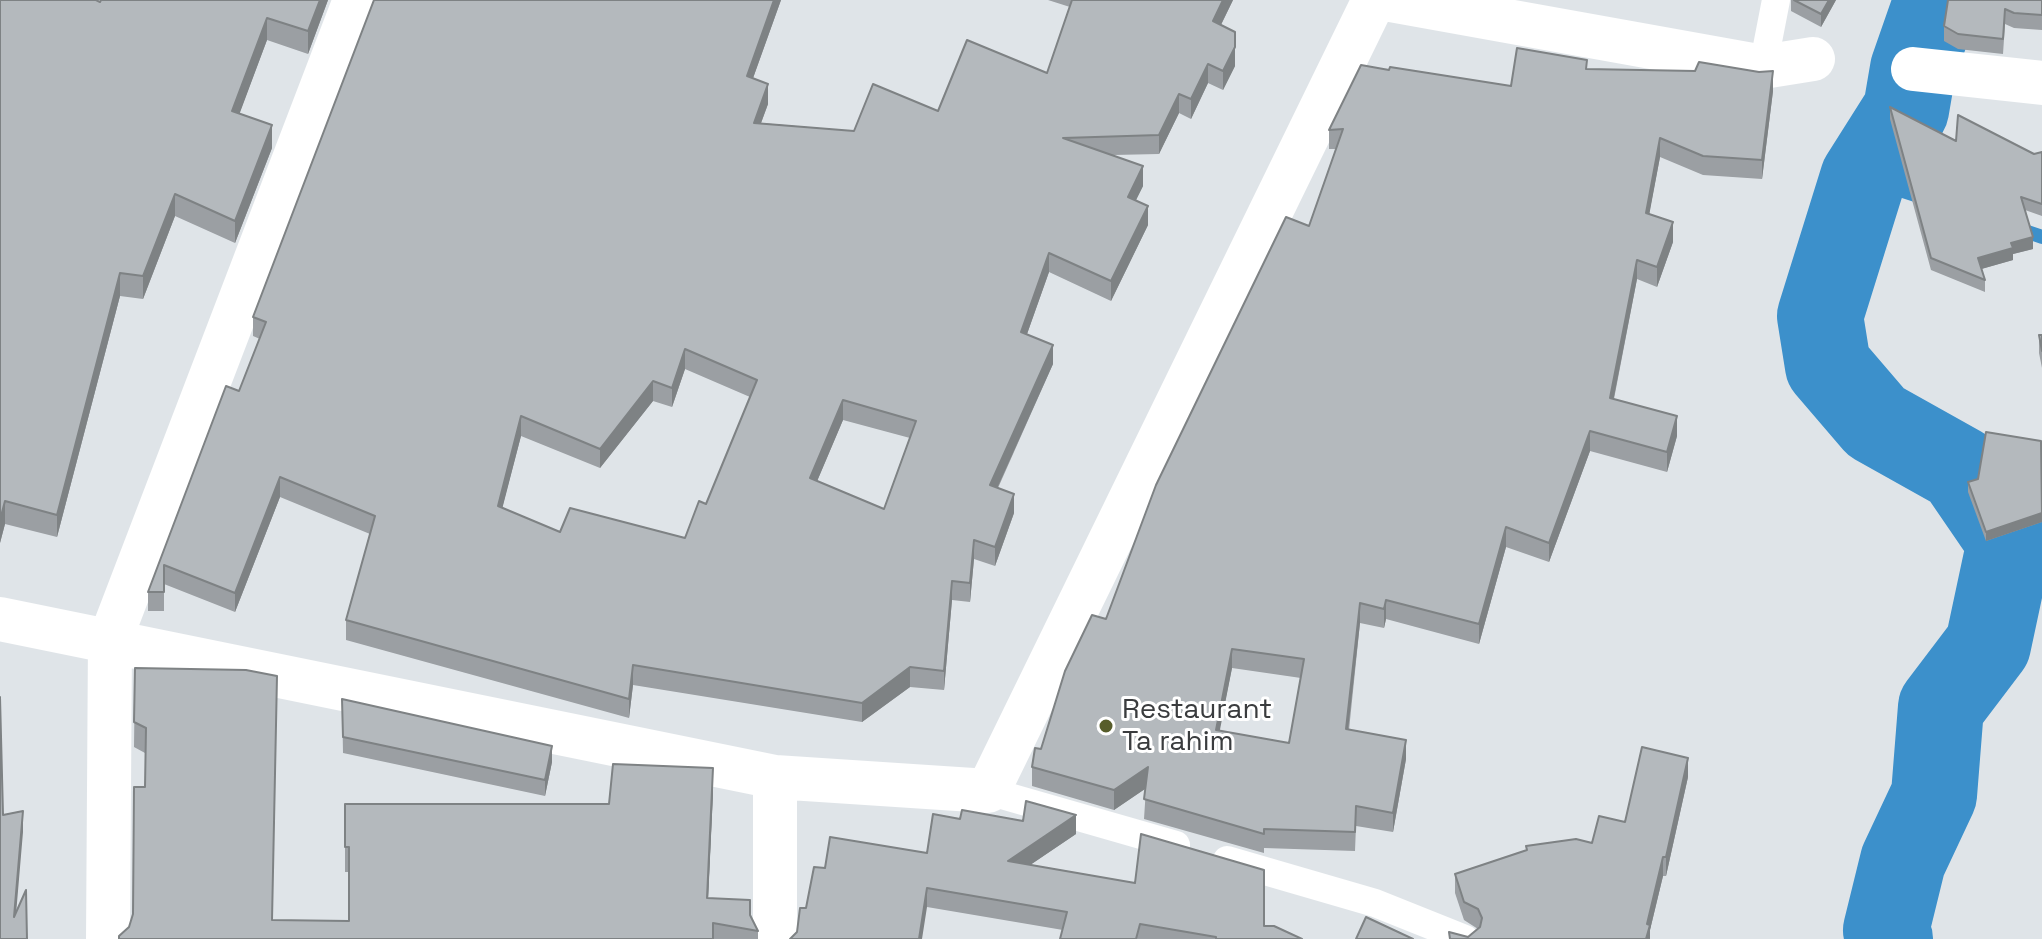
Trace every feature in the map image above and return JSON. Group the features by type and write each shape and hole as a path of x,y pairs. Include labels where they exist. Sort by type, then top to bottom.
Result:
{"street":[{"path":"108,939 110,640 355,0"},
{"path":"0,619 775,777 988,791 1374,0"},
{"path":"1391,0 1763,67 1813,59"},
{"path":"1913,69 2042,83"},
{"path":"775,777 775,939"}],"lane":[{"path":"1763,67 1776,0"},
{"path":"988,791 1375,903 1465,939"}],"building":[{"path":"0,0 320,0 308,31 267,18 232,111 272,125 235,221 175,194 143,276 120,273 57,515 5,501 0,520"},
{"path":"374,0 774,0 747,76 768,84 754,123 854,131 873,84 938,111 967,40 1047,73 1072,0 1223,0 1213,21 1235,32 1235,47 1223,71 1208,64 1191,99 1179,94 1159,135 1063,138 1143,166 1128,197 1148,206 1111,281 1049,253 1021,332 1053,345 990,485 1014,494 995,547 974,540 970,583 952,581 944,671 910,667 862,703 633,665 629,699 346,620 375,516 280,477 235,593 164,565 164,592 148,592 226,386 239,391 266,322 253,317","holes":["685,349 757,380 706,504 699,501 685,538 570,508 560,532 498,506 521,416 600,449 653,381 672,388","843,400 916,421 884,509 810,478"]},
{"path":"1794,0 1829,0 1821,14"},
{"path":"1948,0 2042,0 2042,15 2014,13 2005,9 2003,39 1958,34 1944,26"},
{"path":"1517,48 1587,60 1586,69 1695,71 1699,62 1759,72 1773,71 1762,160 1703,156 1660,138 1646,213 1673,222 1657,267 1637,260 1610,398 1677,416 1667,452 1590,431 1549,543 1506,527 1479,624 1386,600 1384,609 1360,603 1346,729 1406,740 1393,813 1356,806 1355,832 1264,829 1264,834 1144,799 1148,767 1114,790 1032,767 1035,748 1041,749 1065,671 1092,615 1106,619 1156,485 1286,217 1309,226 1343,129 1329,130 1361,65 1511,86","holes":["1232,649 1304,659 1289,743 1216,730"]},
{"path":"1890,107 1956,141 1958,115 2034,154 2042,152 2042,204 2021,197 2033,237 2011,243 2013,248 1978,258 1985,280 1931,258"},
{"path":"1986,432 2041,441 2042,513 1986,532 1968,482 1978,479"},
{"path":"135,668 246,670 277,676 272,920 349,921 349,847 345,847 345,804 609,804 613,764 713,768 707,898 750,900 750,915 758,931 713,923 713,939 119,939 129,927 133,914 134,787 145,787 146,728 134,722"},
{"path":"0,697 3,815 23,811 14,917 26,890 27,939 0,939"},
{"path":"342,699 552,746 545,780 343,737"},
{"path":"1642,747 1688,758 1647,924 1650,925 1646,939 1450,939 1449,932 1468,937 1480,927 1482,918 1478,909 1464,902 1455,874 1527,850 1526,846 1576,839 1592,843 1599,816 1625,822"},
{"path":"1026,801 1076,815 1008,861 1135,883 1141,834 1264,870 1264,926 1274,926 1302,939 1216,939 1140,924 1136,939 1060,939 1067,912 927,888 919,939 790,939 797,932 800,908 806,908 814,867 825,868 830,837 927,853 933,814 960,819 962,810 1023,821"},
{"path":"1366,917 1413,939 1356,939"}],"waterway":[{"path":"1890,939 1886,930 1903,861 1934,795 1941,707 1988,645 2010,542 1960,469 1876,422 1828,366 1820,316 1863,178 1906,110 1913,69 1937,0"},
{"path":"1863,178 1928,199"},
{"path":"2016,228 2042,237"}],"place":[{"name":"Restaurant Ta rahim","path":"1106,726"}]}
